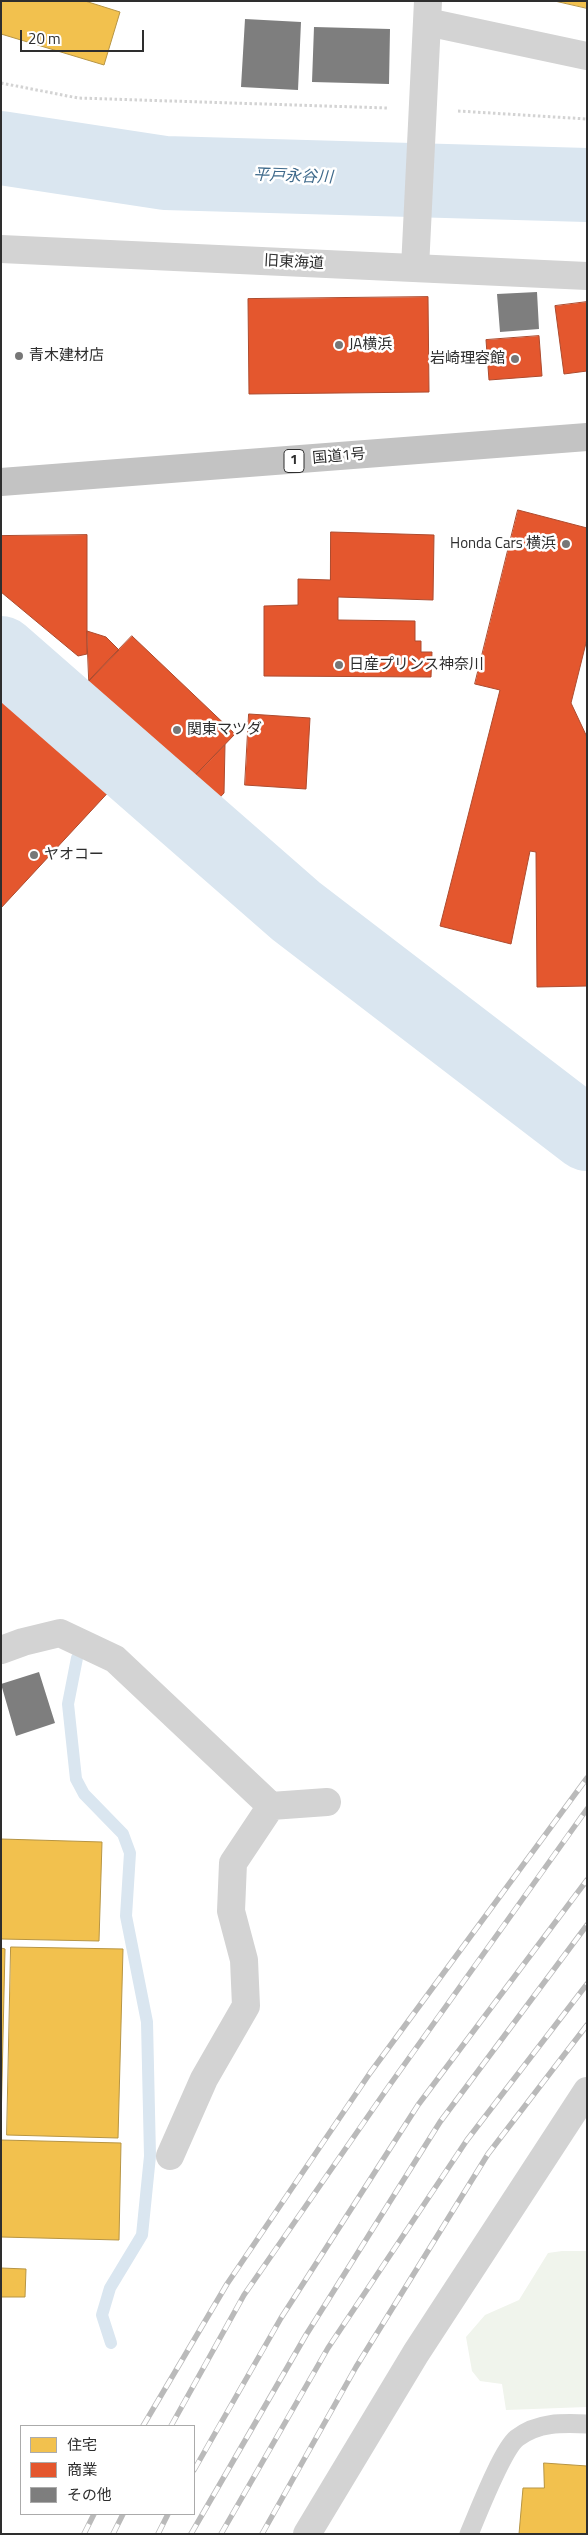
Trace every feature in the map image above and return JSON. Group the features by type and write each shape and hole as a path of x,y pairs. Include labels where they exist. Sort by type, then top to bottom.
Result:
{"highway":[{"name":"国道1号","path":"1,482 587,437"}],"street":[{"path":"415,268 428,11 587,56"},
{"name":"旧東海道","path":"1,249 587,276"},
{"path":"1,1650 60,1633 115,1659 271,1806 327,1802"},
{"path":"170,2156 204,2079 246,2006 244,1960 231,1911 233,1863 271,1806"},
{"path":"307,2534 416,2353 587,2091"}],"lane":[{"path":"469,2534 503,2458 516,2439 544,2425 587,2424"}],"path":[{"path":"1,83 78,98 422,117 587,119"}],"shaded area":[{"path":"587,2251 587,2407 506,2410 502,2384 480,2381 472,2371 466,2337 485,2315 519,2300 548,2253"}],"building: 住宅":[{"path":"1,1 85,1 120,12 104,65 1,34"},
{"path":"555,1 587,1 587,8"},
{"path":"1,1839 102,1842 99,1941 1,1939"},
{"path":"11,1947 123,1949 118,2138 7,2135"},
{"path":"1,1948 5,1949 1,2126"},
{"path":"1,2140 121,2143 119,2240 1,2237"},
{"path":"1,2268 26,2269 25,2297 1,2297"},
{"path":"544,2463 587,2466 587,2534 519,2534 523,2488 544,2488"}],"building: 商業":[{"name":"JA横浜","path":"428,297 429,392 249,394 248,299"},
{"path":"587,302 587,371 564,374 555,306"},
{"path":"539,336 542,376 489,380 486,340"},
{"path":"518,510 587,528 587,639 571,703 587,737 587,986 537,987 536,852 530,851 511,944 440,926 500,690 475,684"},
{"path":"331,532 434,535 433,600 338,597 338,620 415,621 415,641 421,641 421,652 432,652 431,677 264,676 264,606 298,605 298,579 330,580"},
{"path":"87,535 87,654 78,656 1,592 1,536"},
{"path":"87,631 106,637 119,650 89,681"},
{"path":"132,636 235,734 186,785 83,687"},
{"name":"ヤオコー","path":"1,680 115,785 1,908"},
{"path":"249,714 310,718 306,789 245,785"},
{"path":"225,745 224,793 210,808 186,785"}],"building: その他":[{"path":"245,19 301,22 298,90 241,87"},
{"path":"314,27 390,29 389,84 312,82"},
{"path":"537,292 539,329 500,332 497,294"},
{"path":"39,1672 55,1723 16,1736 1,1684"}],"waterway":[{"name":"平戸永谷川","path":"1,148 165,173 587,185"},
{"path":"1,653 296,911 587,1134"},
{"path":"77,1658 68,1704 76,1779 84,1794 123,1834 130,1853 126,1916 147,2022 150,2156 142,2235 110,2288 102,2315 111,2343"}],"railway":[{"path":"144,2425 227,2284 370,2073 587,1778"},
{"path":"172,2425 244,2295 389,2086 587,1809"},
{"path":"195,2468 281,2318 418,2105 587,1880"},
{"path":"191,2534 306,2335 440,2122 587,1925"},
{"path":"221,2534 328,2348 467,2140 587,1984"},
{"path":"262,2534 356,2367 488,2154 587,2025"},
{"path":"84,2534 94,2515"},
{"path":"113,2534 122,2515"},
{"path":"158,2534 168,2515"}],"place":[{"name":"JA横浜","path":"339,345"},
{"name":"青木建材店","path":"19,356"},
{"name":"岩崎理容館","path":"515,359"},
{"name":"Honda Cars 横浜","path":"566,544"},
{"name":"日産プリンス神奈川","path":"339,665"},
{"name":"関東マツダ","path":"177,730"},
{"name":"ヤオコー","path":"34,855"}]}
